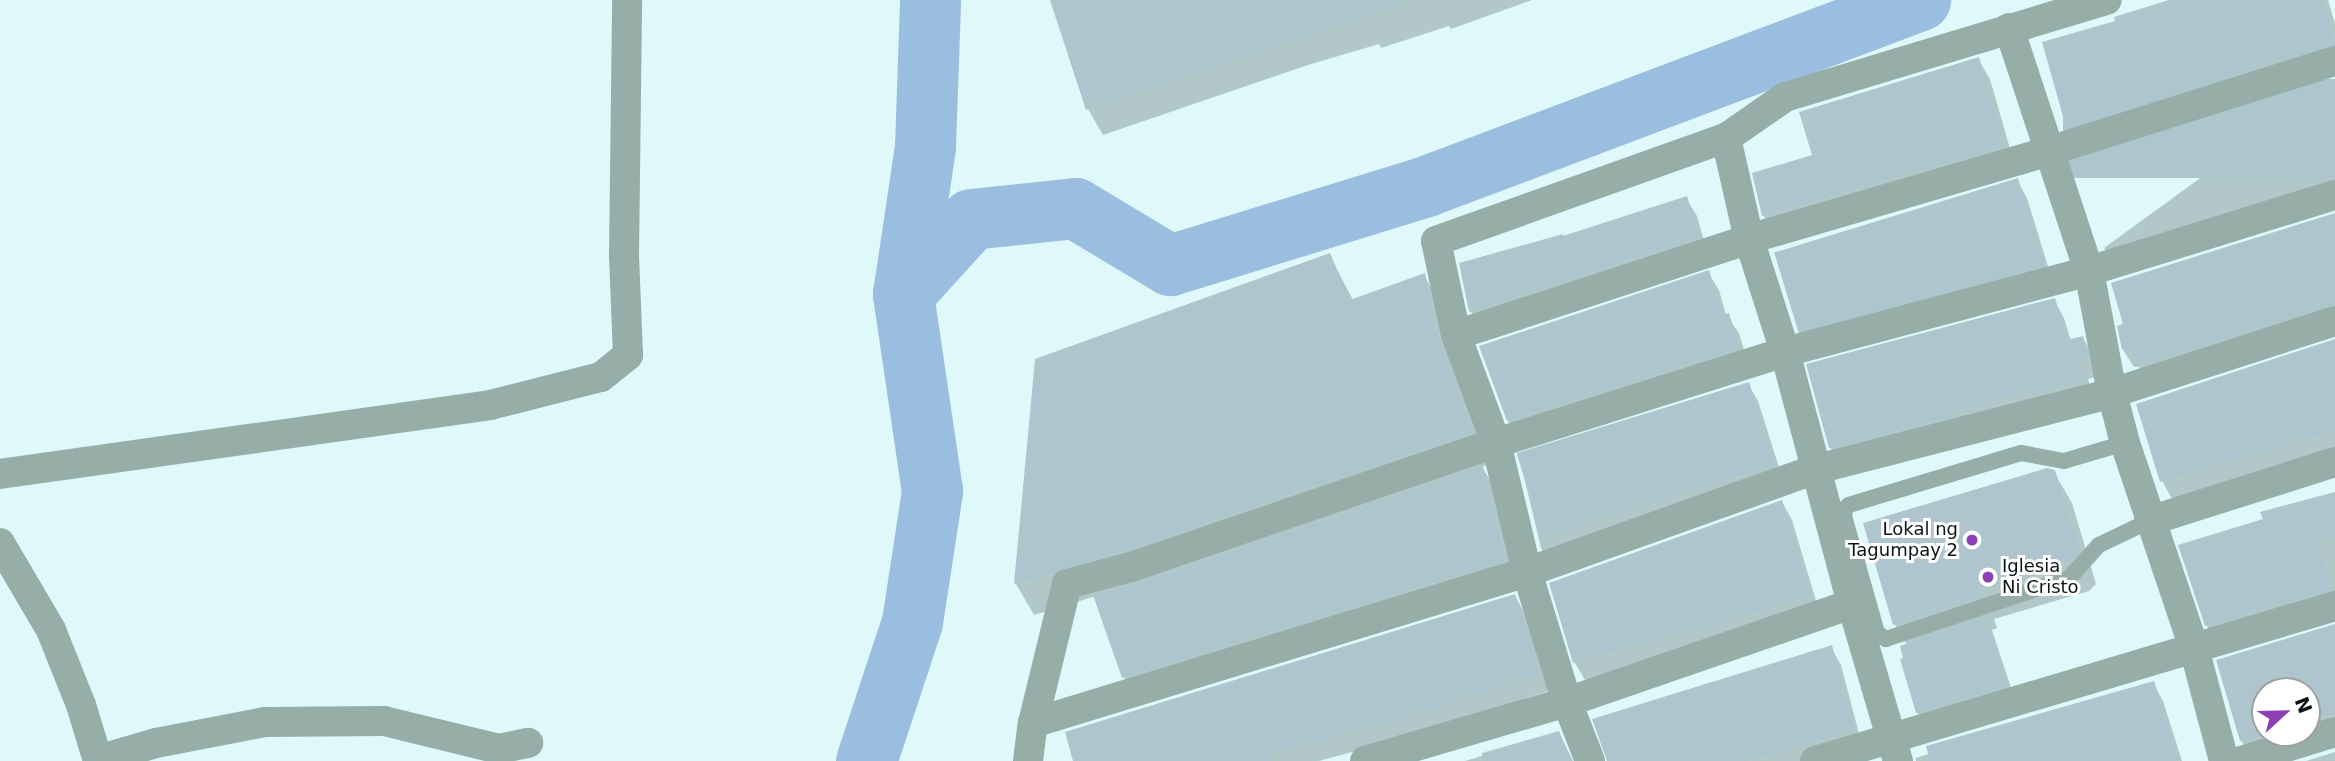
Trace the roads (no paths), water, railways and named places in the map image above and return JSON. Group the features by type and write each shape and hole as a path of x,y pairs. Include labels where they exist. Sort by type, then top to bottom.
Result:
{"street":[{"path":"0,474 490,405 601,377 628,355 624,256 626,0"},
{"path":"1590,761 1567,702 1527,572 1496,443 1456,335 1436,241 1726,138 1785,97 2107,0"},
{"path":"2009,28 2089,271 2112,393 2125,443 2194,648 2224,761"},
{"path":"1456,335 1749,239 2049,151 2335,61"},
{"path":"1726,138 1749,239 1785,352 1852,604 1895,750"},
{"path":"1028,761 1033,723 1067,584 1131,566 1496,443 1785,352 2089,271 2335,195"},
{"path":"1033,723 1527,572 1816,469 2112,393 2335,321"},
{"path":"2150,521 2335,462"},
{"path":"0,543 51,629 81,705 98,761 156,743 265,722 384,721 499,749 528,743"},
{"path":"1365,761 1567,702 1852,604"},
{"path":"1815,761 1895,750 2194,648 2335,606"},
{"path":"2241,761 2335,732"}],"lane":[{"path":"2125,443 2064,461 2021,453 1849,505 1844,509 1844,516 1877,633 1886,639 2069,578 2099,545 2150,521"}],"waterway":[{"path":"866,761 912,622 932,491 903,294 925,146 930,0"},
{"path":"903,294 971,219 1075,208 1170,265 1426,186 1920,0"}],"place":[{"name":"Lokal ng Tagumpay 2","path":"1972,540"},
{"name":"Iglesia Ni Cristo","path":"1988,577"}]}
